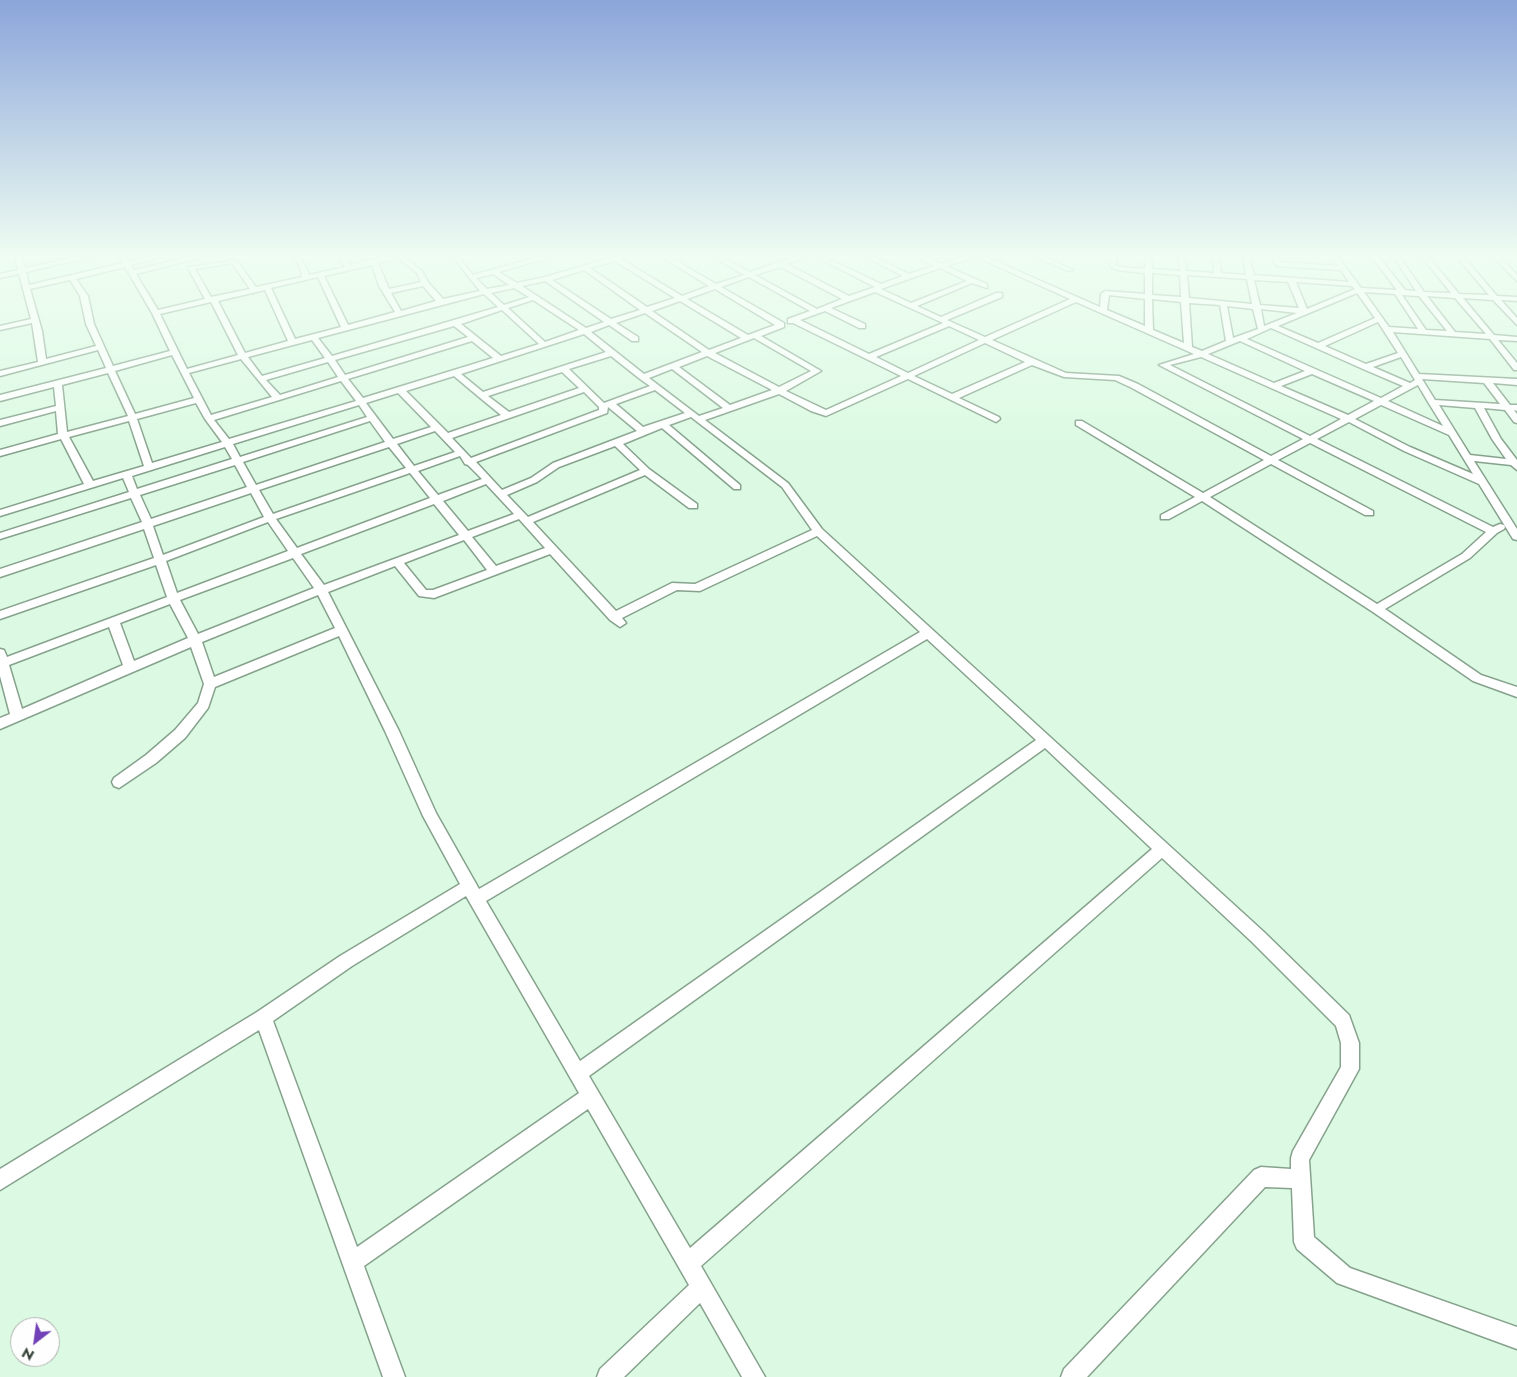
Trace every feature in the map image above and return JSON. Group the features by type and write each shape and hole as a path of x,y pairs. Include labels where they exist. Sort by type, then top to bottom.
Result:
{"street":[{"path":"0,328 34,320"},
{"path":"35,320 42,363"},
{"path":"89,320 132,416 149,468"},
{"path":"159,320 209,419 228,444 270,518 322,590 392,731 430,816 472,892 754,1377"},
{"path":"223,320 243,356 260,379 278,398"},
{"path":"282,320 292,342"},
{"path":"341,320 345,328"},
{"path":"184,372 375,320"},
{"path":"260,379 464,320"},
{"path":"516,320 543,344"},
{"path":"570,320 614,352 643,377 785,485 818,531 1258,937 1343,1021 1350,1043 1350,1069 1300,1158 1304,1242 1344,1276 1517,1338"},
{"path":"606,320 635,339"},
{"path":"0,513 455,373 614,320"},
{"path":"661,320 708,353 826,413 1030,320"},
{"path":"501,494 534,480 556,465 617,443 646,430 729,408 780,391 817,372 721,320"},
{"path":"773,320 781,325"},
{"path":"643,377 793,320"},
{"path":"795,320 996,419"},
{"path":"850,320 862,326"},
{"path":"941,320 1064,375 1082,378 1116,378 1135,386 1369,513"},
{"path":"1124,320 1349,419 1407,449 1480,481"},
{"path":"1148,320 1149,331"},
{"path":"1186,320 1188,348"},
{"path":"1228,320 1234,340"},
{"path":"1259,320 1261,328"},
{"path":"1282,320 1202,354 1162,365 1493,531"},
{"path":"1318,346 1377,320"},
{"path":"1381,320 1467,457 1480,481 1513,524 1517,537"},
{"path":"1416,320 1423,331"},
{"path":"1442,320 1452,334"},
{"path":"1478,320 1517,368"},
{"path":"455,323 499,359"},
{"path":"869,357 948,324"},
{"path":"1270,325 1410,386"},
{"path":"1387,329 1517,338"},
{"path":"313,336 390,442 494,571"},
{"path":"209,419 473,338"},
{"path":"1234,340 1312,371 1452,433"},
{"path":"0,374 102,348"},
{"path":"0,398 174,352"},
{"path":"482,395 614,352"},
{"path":"1366,367 1402,354"},
{"path":"953,397 1032,362"},
{"path":"673,366 729,408"},
{"path":"562,368 585,389 638,429 646,430"},
{"path":"1274,386 1312,371"},
{"path":"455,373 507,415"},
{"path":"1165,517 1410,386 1418,378 1517,382"},
{"path":"1486,380 1517,420"},
{"path":"58,384 63,435 90,485"},
{"path":"468,462 601,413 607,405 656,387"},
{"path":"446,437 585,389"},
{"path":"400,390 468,462 488,480 617,620 676,586 696,588 818,531"},
{"path":"0,454 132,416 200,399"},
{"path":"1432,402 1517,408"},
{"path":"1478,405 1496,439 1516,464"},
{"path":"0,423 61,407"},
{"path":"0,536 372,418"},
{"path":"1079,423 1203,497 1377,609 1477,678 1517,692"},
{"path":"663,424 737,487"},
{"path":"0,573 436,428"},
{"path":"617,443 646,471 693,506"},
{"path":"0,615 158,560 270,518 460,453"},
{"path":"1467,457 1516,464"},
{"path":"0,724 194,640 397,561 523,518 646,471"},
{"path":"119,782 151,759 180,734 204,705 210,684 194,640 158,560 147,523 126,474"},
{"path":"18,716 2,665 113,621 488,480"},
{"path":"1377,609 1466,556 1493,531 1513,524"},
{"path":"397,561 423,593 434,594 552,549"},
{"path":"113,621 130,667"},
{"path":"210,684 342,630"},
{"path":"0,1180 263,1018 346,960 472,892 928,632"},
{"path":"578,1074 1046,741"},
{"path":"688,1263 1162,849"},
{"path":"263,1018 394,1377"},
{"path":"351,1263 591,1096"},
{"path":"1072,1377 1260,1178 1301,1179"},
{"path":"608,1377 702,1286"}]}
